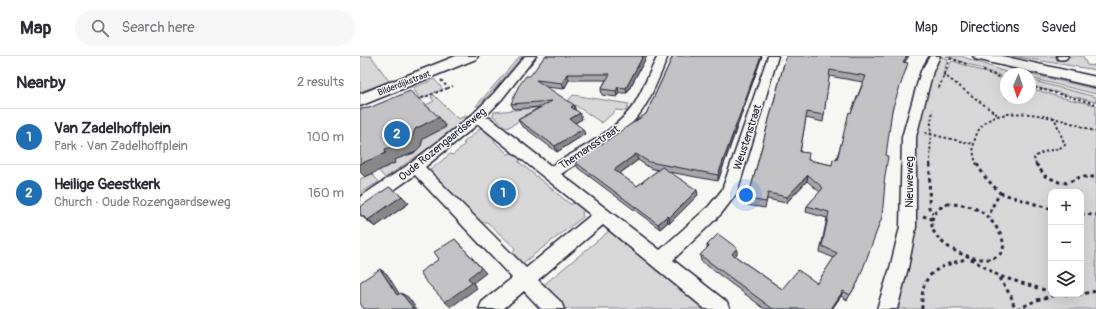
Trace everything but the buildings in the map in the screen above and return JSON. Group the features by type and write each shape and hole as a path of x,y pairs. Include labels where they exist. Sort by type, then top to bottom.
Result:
{"street":[{"name":"Bilderdijkstraat","path":"360,100 470,56"},
{"name":"Oude Rozengaardseweg","path":"360,205 416,167 476,119 498,96 531,56"},
{"name":"Themansstraat","path":"550,174 614,131 628,119 639,106 663,56"},
{"name":"Weustenstraat","path":"660,261 715,210 729,193 773,56"},
{"name":"Nieuweweg","path":"888,309 908,227 909,137 927,71 935,56"},
{"path":"982,56 1096,82"},
{"path":"476,119 485,121 720,309"},
{"path":"416,167 554,309"},
{"path":"489,309 603,215"}],"path":[{"path":"937,92 950,59"},
{"path":"943,74 999,116"},
{"path":"416,101 448,88"},
{"path":"1036,88 1096,104"},
{"path":"933,213 930,211 929,207 931,122 934,107"},
{"path":"1048,208 1000,193 979,168 974,158 973,139 981,125 999,116 1027,113 1054,117 1096,132"},
{"path":"1054,117 1065,145 1059,149 1040,152 1034,158 1037,167 1045,176 1058,182 1069,182 1080,177 1096,177"},
{"path":"911,130 973,144"},
{"path":"990,217 991,209 1000,193"},
{"path":"947,204 969,206 990,217 998,226 1004,244 1000,252 994,257 983,260 969,258 947,248 938,239 933,230 931,221 933,213 939,207 947,204"},
{"path":"1084,214 1096,215"},
{"path":"969,258 985,270 999,277 1048,291"},
{"path":"922,309 922,289 929,274 934,270 962,262 969,258"},
{"path":"999,277 1011,296 1015,309"},
{"path":"1084,294 1096,291"},
{"path":"1018,309 1037,300 1048,297"}],"shaded area":[{"path":"360,56 371,56 389,81 360,92"},
{"path":"520,56 523,56 479,106 476,106"},
{"path":"940,56 948,59 943,73 946,73 951,62 953,61 1000,78 1000,104 1036,104 1036,90 1063,98 1096,105 1096,309 896,309 916,132 928,82"},
{"path":"946,56 961,56 1000,70 1000,76"},
{"path":"1012,56 1055,56 1064,59 1069,56 1083,56 1087,65 1096,65 1096,70"},
{"path":"1036,75 1096,89 1096,94 1036,79"},
{"path":"434,79 443,89 420,99 413,88"},
{"path":"1036,82 1096,97 1096,102 1036,87"},
{"path":"434,95 458,119 471,114 429,148 385,178 379,171 422,107 434,101 431,97"},
{"path":"573,95 629,104 626,111 616,110 602,123 575,105 564,106"},
{"path":"544,107 507,128 493,116 494,112"},
{"path":"482,127 496,138 494,141 508,154 515,153 520,158 519,162 570,204 576,203 585,210 582,212 583,217 519,266 511,257 515,248 487,222 477,223 428,172 450,154 453,155 465,144 463,143"},
{"path":"372,174 379,182 360,193 360,179"},
{"path":"609,231 704,309 563,309 541,287"}],"place":[{"name":"Heilige Geestkerk","path":"397,134"},
{"name":"Van Zadelhoffplein","path":"503,193"}]}
